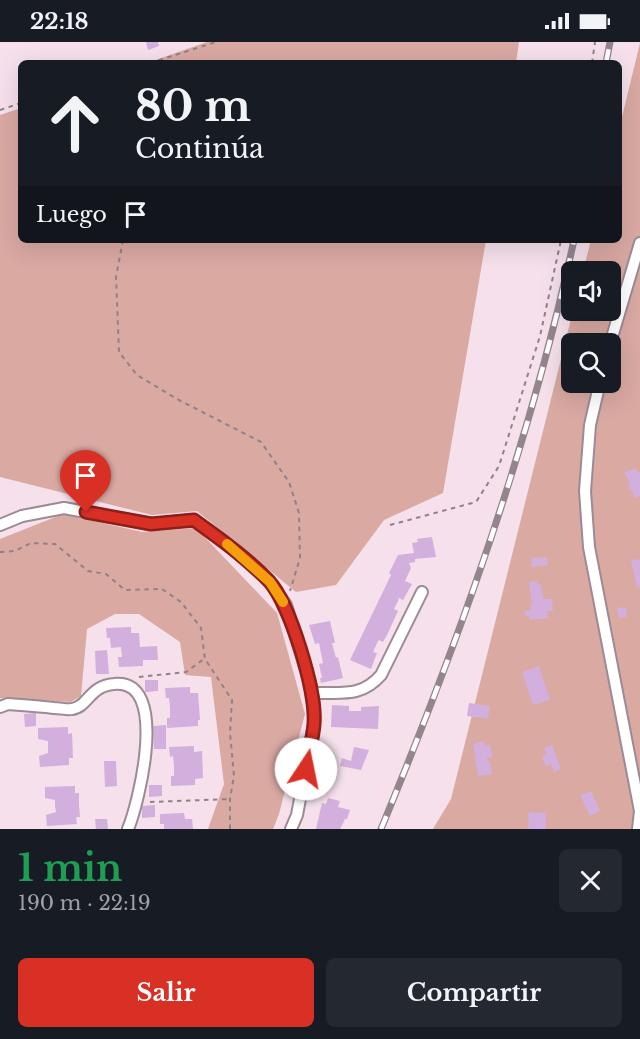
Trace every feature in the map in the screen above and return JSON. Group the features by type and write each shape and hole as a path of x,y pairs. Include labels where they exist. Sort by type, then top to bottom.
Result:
{"street":[{"path":"613,333 640,243"},
{"path":"597,393 590,424 585,491 588,547 640,811 638,829"},
{"path":"0,525 22,516 64,508 151,524 194,520 224,542 270,582 286,606 313,693 314,724 297,814 291,829"},
{"path":"313,693 359,692 372,685 381,675 422,592"},
{"path":"0,707 8,704 73,709 84,704 92,692 102,686 116,683 128,686 137,693 146,717 146,755 138,802 128,829"}],"path":[{"path":"158,60 206,43 216,42"},
{"path":"592,60 595,42"},
{"path":"0,110 18,104"},
{"path":"122,243 116,277 119,352 137,375 177,399 261,442 289,482 299,513 300,558 286,606"},
{"path":"390,525 476,502 499,466 540,336 560,243"},
{"path":"0,552 15,551 31,543 55,544 88,571 106,574 125,590 162,590 181,602 201,628 205,659 232,700 230,733 234,776 230,799 230,829"},
{"path":"128,686 135,678 186,672 205,659"},
{"path":"138,802 230,799"}],"shaded area":[{"path":"207,42 519,42 516,60 156,60"},
{"path":"640,43 640,829 433,829 451,799 561,359 561,393 621,393 621,333 568,333 570,321 621,321 621,261 586,261 590,243 622,243 622,117"},
{"path":"18,109 18,243 485,243 443,493 384,520 336,585 296,592 197,511 152,515 0,477 0,115"},
{"path":"63,514 142,532 196,528 277,613 305,714 273,829 208,829 224,784 211,677 185,675 180,642 139,614 115,614 87,629 81,696 71,702 0,698 0,539"}],"building":[{"path":"146,42 158,42 159,46 148,50"},
{"path":"636,468 638,473 640,472 640,496 634,498 624,472"},
{"path":"432,537 436,557 415,559 415,562 409,563 411,568 405,581 412,584 403,600 399,598 394,609 398,611 383,642 379,640 377,643 373,652 377,653 371,669 350,660 391,575 389,573 398,555 414,553 412,543 418,542 417,539"},
{"path":"547,557 548,565 532,567 531,558"},
{"path":"640,559 640,587 637,588 631,560"},
{"path":"537,581 537,585 541,584 543,599 552,599 553,611 547,611 548,618 529,620 529,616 525,616 524,611 531,610 529,582"},
{"path":"626,607 627,617 619,618 617,608"},
{"path":"330,621 335,643 332,643 343,678 321,683 319,664 323,663 319,643 315,644 309,625"},
{"path":"131,627 131,633 139,633 140,647 157,646 158,660 143,660 143,666 119,667 118,657 122,657 121,647 111,648 106,628"},
{"path":"107,650 109,674 96,674 95,651"},
{"path":"539,666 550,700 533,705 522,672"},
{"path":"145,680 158,680 158,691 145,692"},
{"path":"190,687 190,693 198,693 200,720 198,720 198,726 167,728 170,708 165,688"},
{"path":"469,703 490,706 488,719 467,716"},
{"path":"332,705 349,706 349,711 361,711 361,707 379,706 378,729 331,727"},
{"path":"36,713 36,726 25,727 24,714"},
{"path":"166,725 166,749 154,749 153,726"},
{"path":"68,727 68,734 72,733 73,758 69,758 69,765 40,767 39,756 48,753 48,741 38,739 38,728"},
{"path":"484,741 485,746 490,745 493,757 487,758 488,762 490,761 492,774 478,776 473,744"},
{"path":"552,745 561,769 554,772 551,764 546,766 542,756 547,754 544,748"},
{"path":"194,746 194,752 202,751 203,778 195,779 195,785 171,786 174,766 169,747"},
{"path":"354,747 369,750 361,770 340,766 342,758 351,761"},
{"path":"104,761 116,761 117,786 105,787"},
{"path":"149,785 162,785 162,796 149,797"},
{"path":"75,786 75,793 79,793 80,817 76,817 77,824 47,826 46,815 56,812 55,800 45,798 45,787"},
{"path":"591,791 600,811 590,816 580,795"},
{"path":"328,798 340,801 338,807 350,810 347,819 340,829 316,829 322,803 326,804"},
{"path":"155,805 155,817 142,818 142,806"},
{"path":"530,812 546,813 546,829 527,829"},
{"path":"184,813 185,819 192,819 193,829 164,829 164,824 160,824 160,814"},
{"path":"95,819 107,819 108,829 96,829"}],"railway":[{"path":"607,60 610,42"},
{"path":"381,829 438,685 491,539 536,391 573,243"}],"slow traffic":[{"path":"227,544 270,582 283,602"}],"route":[{"path":"86,512 151,524 194,520 224,542 270,582 286,606 313,693 314,724 306,769"}]}
